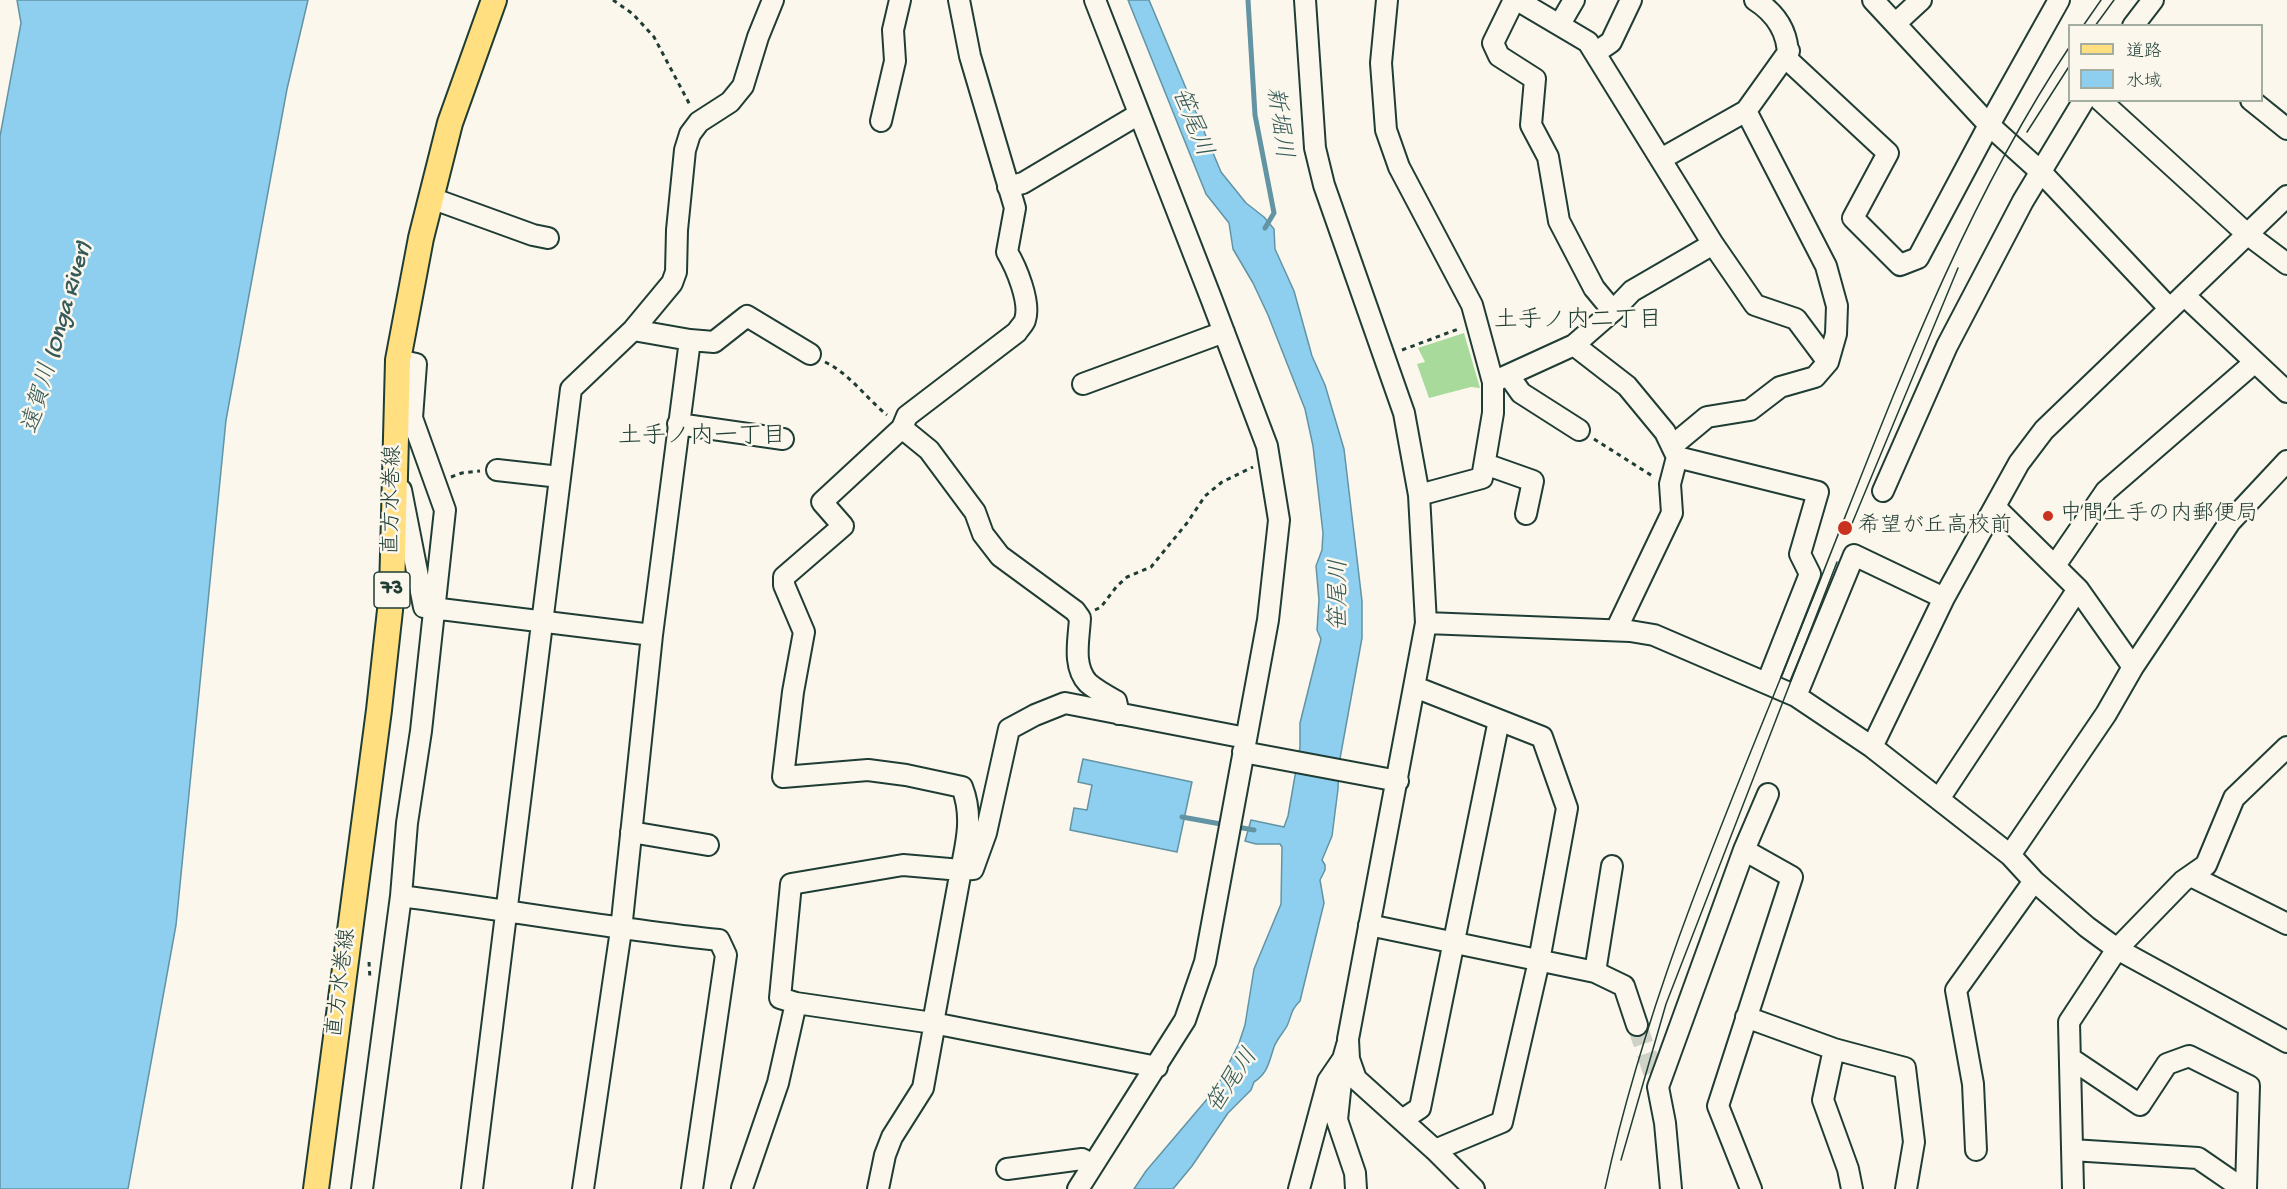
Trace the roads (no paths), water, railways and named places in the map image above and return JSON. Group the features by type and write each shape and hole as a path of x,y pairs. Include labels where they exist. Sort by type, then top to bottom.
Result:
{"main road":[{"name":"直方水巻線","path":"316,1189 391,604 398,360 421,238 450,123 494,0"}],"street":[{"path":"472,1189 544,622 571,389 633,330 672,283 676,272 677,230 685,150 690,134 699,122 730,102 743,86 758,37 773,0"},
{"path":"881,121 895,62 893,30 900,0"},
{"path":"878,1189 885,1155 892,1137 923,1088 969,829 966,797 962,787 906,775 868,770 783,777 793,692 804,632 784,585 784,577 843,526 822,502 902,428 907,416 1017,332 1025,321 1027,305 1014,263 1007,252 1015,208 969,56 958,0"},
{"path":"1078,1189 1185,1020 1205,962 1268,620 1280,520 1267,446 1095,0"},
{"path":"1305,0 1315,148 1324,185 1404,413 1419,495 1426,623 1414,687 1392,780 1369,925 1343,1059 1337,1120 1355,1173 1356,1189"},
{"path":"1387,0 1381,63 1386,130 1399,167 1472,305 1476,322 1501,379 1580,430"},
{"path":"1613,311 1594,288 1559,221 1548,157 1531,125 1535,79 1499,56 1493,44 1516,0 1588,42 1713,244 1755,305 1796,319 1828,362"},
{"path":"1560,24 1574,0"},
{"path":"1595,53 1611,42 1632,0"},
{"path":"1755,0 1770,10 1783,29 1789,51 1788,60 1888,153 1853,218 1900,265 1918,258 2059,0"},
{"path":"1873,0 1989,125 2041,172 2170,309"},
{"path":"1896,23 1921,0"},
{"path":"1661,159 1746,111 1789,51"},
{"path":"1882,491 1947,346 2023,201 2083,102"},
{"path":"2102,102 2247,234 2287,264"},
{"path":"2253,102 2287,129"},
{"path":"1616,630 1671,513 1670,484 1675,452 1707,417 1750,410 1780,387 1815,377 1828,362 1836,334 1837,306 1826,266 1746,111"},
{"path":"1008,187 1023,183 1139,114"},
{"path":"1872,747 1944,598 2019,463 2044,430 2287,196"},
{"path":"431,198 523,232 548,238"},
{"path":"1501,379 1574,345 1632,291 1713,244"},
{"path":"2184,295 2287,392"},
{"path":"633,330 714,342 747,316 810,354"},
{"path":"1083,384 1224,333"},
{"path":"583,1189 621,930 652,635 690,340"},
{"path":"1574,345 1627,386 1665,432 1675,452 1818,492 1800,554 1810,574 1767,683"},
{"path":"363,1189 401,896 407,823 421,731 445,510 412,418 416,364 398,360"},
{"path":"2056,564 2106,491 2255,362"},
{"path":"1419,495 1482,478 1501,379"},
{"path":"678,424 783,439"},
{"path":"902,428 929,450 975,512 983,534 1000,556 1075,611 1080,618 1078,658 1082,674 1089,684 1116,701 1119,714"},
{"path":"394,458 424,607 652,635"},
{"path":"2010,855 2106,714 2133,667 2230,522 2287,460"},
{"path":"1485,464 1533,481 1526,514"},
{"path":"497,470 560,477"},
{"path":"1995,507 2056,564 2078,589 2133,667"},
{"path":"1796,696 1854,555 1944,598"},
{"path":"1939,799 2078,589"},
{"path":"1426,623 1616,630 1654,635 1796,696 1872,747 1939,799 2010,855 2034,881 2117,949 2287,1042"},
{"path":"1414,687 1542,737 1567,808 1539,961 1502,1122 1435,1150"},
{"path":"1156,1067 933,1023 796,1003 780,998 791,884 903,866 973,869 986,833 1009,729 1035,715 1065,704 1119,714 1244,745 1265,756 1392,780"},
{"path":"1402,1120 1420,1108 1499,720"},
{"path":"2073,1189 2069,1022 2117,949 2183,881 2206,865 2234,798 2287,747"},
{"path":"1671,1189 1665,1123 1658,1087 1744,850 1768,794"},
{"path":"631,832 708,845"},
{"path":"1744,850 1792,877 1718,1106 1751,1189"},
{"path":"1594,972 1612,866"},
{"path":"2191,876 2287,924"},
{"path":"1976,1150 1973,1084 1956,990 2034,881"},
{"path":"401,896 508,910 621,930 719,940 726,955 692,1189"},
{"path":"1369,925 1594,972 1624,986 1636,1025"},
{"path":"742,1188 778,1083 796,1003"},
{"path":"1746,1017 1834,1050 1905,1068 1914,1142 1906,1189"},
{"path":"1348,1039 1349,1059 1356,1079 1435,1150 1474,1189"},
{"path":"1834,1050 1823,1100 1848,1169 1852,1189"},
{"path":"2070,1058 2140,1105 2167,1064 2189,1056 2249,1086 2244,1189"},
{"path":"1299,1189 1328,1081 1343,1059"},
{"path":"2072,1150 2198,1158 2244,1189"},
{"path":"1007,1169 1082,1159 1093,1165"}],"water":[{"name":"遠賀川 (Onga River)","path":"17,0 308,0 287,89 226,420 176,925 128,1189 0,1189 0,136 21,23"},
{"name":"笹尾川","path":"1128,0 1149,0 1221,172 1246,203 1264,217 1274,229 1275,249 1294,291 1312,356 1325,385 1344,449 1362,601 1362,638 1339,764 1332,836 1322,860 1325,870 1320,880 1324,903 1300,1001 1275,1044 1265,1071 1254,1082 1251,1090 1228,1113 1192,1166 1173,1189 1134,1189 1221,1079 1239,1043 1245,1025 1254,969 1281,904 1282,847 1280,844 1256,844 1245,841 1251,820 1284,827 1288,816 1300,747 1300,723 1321,639 1317,630 1319,600 1316,566 1322,550 1323,533 1313,446 1305,409 1268,315 1233,249 1229,223 1206,194"},
{"path":"1083,759 1192,782 1177,852 1070,830 1074,808 1087,810 1092,785 1078,782"}],"waterway":[{"name":"新堀川","path":"1248,0 1255,115 1274,213 1265,228"},
{"path":"1182,817 1254,830"}],"tunnel":[{"path":"1637,1025 1658,1087"}],"tram line":[{"path":"2084,24 2101,0"},
{"path":"2096,24 2114,0"},
{"path":"1605,1189 1623,1113 1669,965 1724,819 1896,388 1926,317 1992,178 2029,111 2068,49"},
{"path":"2027,132 2068,68"},
{"path":"1851,526 1958,268"},
{"path":"1621,1160 1666,1004 1837,562"}],"place":[{"name":"中間土手の内郵便局","path":"2048,516"},
{"name":"希望が丘高校前","path":"1845,528"}],"district":[{"name":"土手ノ内二丁目","path":"1578,322"},
{"name":"土手ノ内一丁目","path":"702,438"}]}
